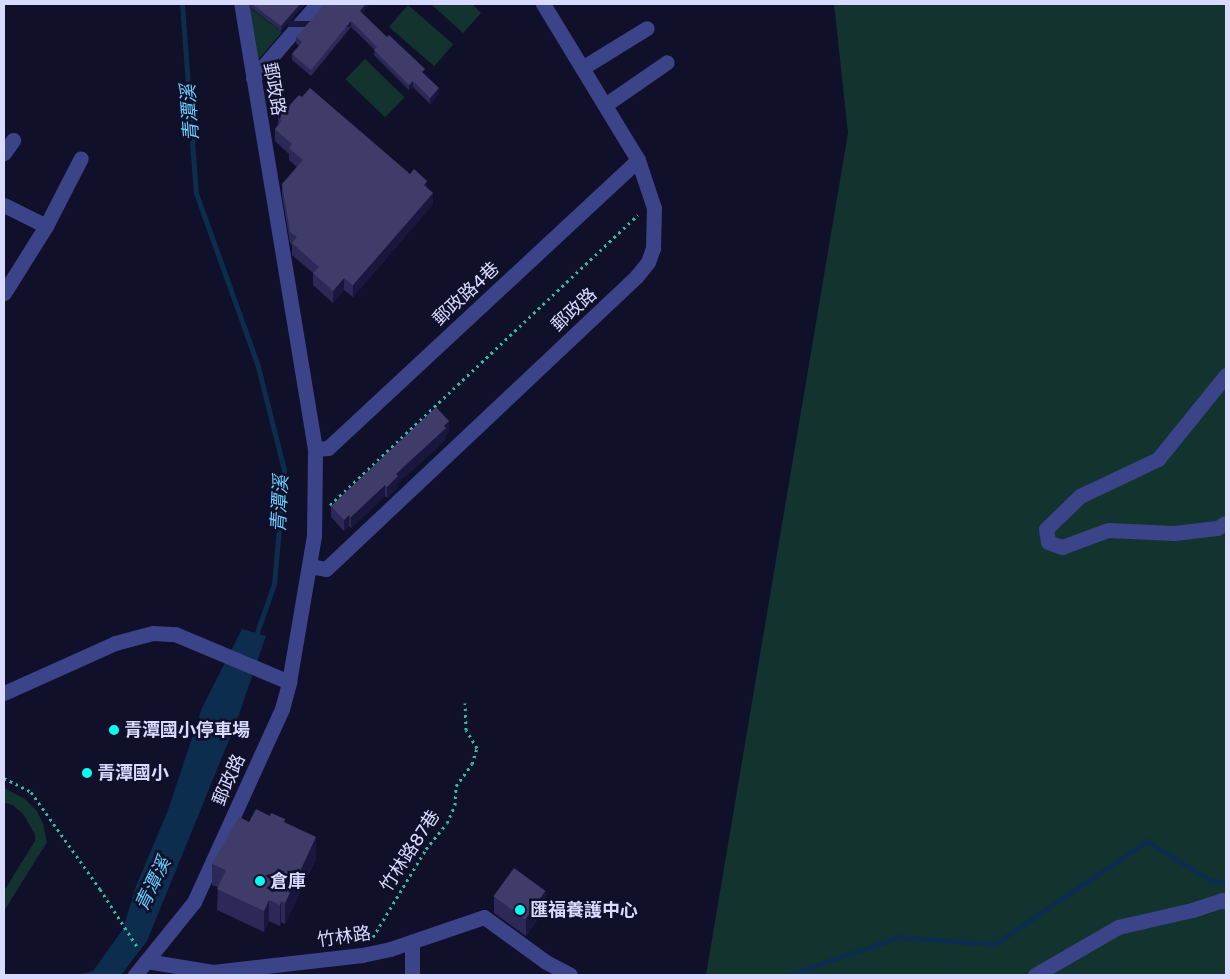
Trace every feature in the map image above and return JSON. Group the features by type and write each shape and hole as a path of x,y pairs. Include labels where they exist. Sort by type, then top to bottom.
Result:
{"street":[{"name":"郵政路","path":"146,961 194,902 282,709 289,682 314,536 315,449 241,4"},
{"path":"253,78 317,4"},
{"name":"郵政路","path":"309,566 326,569 636,277 648,262 653,248 654,208 638,160 543,4"},
{"path":"582,68 647,28"},
{"path":"604,105 667,62"},
{"path":"4,153 13,140"},
{"path":"4,293 46,226 81,158"},
{"name":"郵政路4巷","path":"315,449 328,448 638,160"},
{"path":"4,205 46,226"},
{"path":"1226,375 1158,459 1080,496 1046,530 1048,542 1062,547 1108,530 1174,533 1216,528 1226,523"},
{"path":"4,693 115,643 153,633 175,634 289,682"},
{"path":"1035,975 1118,927 1192,910 1222,900 1226,902"},
{"name":"竹林路","path":"146,961 213,972 362,955 412,942 484,917 543,968"},
{"path":"412,942 412,975"},
{"path":"135,975 146,961 170,975"},
{"path":"543,968 570,975"}],"path":[{"path":"314,512 322,513 642,212 654,208"},
{"name":"竹林路87巷","path":"362,955 426,849 447,823 455,805 456,786 472,764 477,748 466,730 465,703"},
{"path":"4,778 31,792 100,888 146,961"}],"green space":[{"path":"249,4 252,4 250,8 282,32 258,60"},
{"path":"431,4 472,4 481,13 463,33"},
{"path":"834,4 1226,4 1226,975 706,975 848,133"},
{"path":"408,5 453,44 434,66 389,27"},
{"path":"365,59 405,97 385,117 346,79"},
{"path":"4,788 25,799 37,811 43,824 47,842 4,911 4,891 35,841 35,834 23,814 14,806 4,802"}],"water":[{"path":"242,629 266,636 236,723 147,941 121,975 76,975 93,971 123,929 136,886 167,813 202,708"}],"building":[{"path":"252,4 300,4 281,26"},
{"path":"325,4 366,4 360,11 425,69 422,72 439,88 430,98 413,81 409,85 374,50 377,47 351,21 311,70 292,54 302,42 296,37"},
{"path":"310,88 410,174 414,169 427,181 424,185 433,193 353,285 344,278 333,291 313,273 319,267 292,243 297,237 290,232 282,184 303,160 289,148 292,144 275,129 282,121 278,118 299,95 302,97"},
{"path":"436,407 449,421 444,426 446,428 396,474 398,476 387,487 385,485 351,517 349,515 344,520 331,506"},
{"name":"倉庫","path":"256,809 270,816 271,813 285,819 284,822 316,837 285,903 281,901 280,905 269,900 264,911 217,889 226,870 212,864 239,817 249,822"},
{"path":"514,868 546,891 525,919 493,896"}],"waterway":[{"name":"青潭溪","path":"182,4 196,193 257,363 284,470 274,584 255,638"},
{"path":"788,975 899,937 995,944 1147,841 1211,881 1226,882"}],"place":[{"name":"青潭國小停車場","path":"114,730"},
{"name":"青潭國小","path":"87,773"},
{"name":"倉庫","path":"260,881"},
{"name":"匯福養護中心","path":"520,910"}]}
